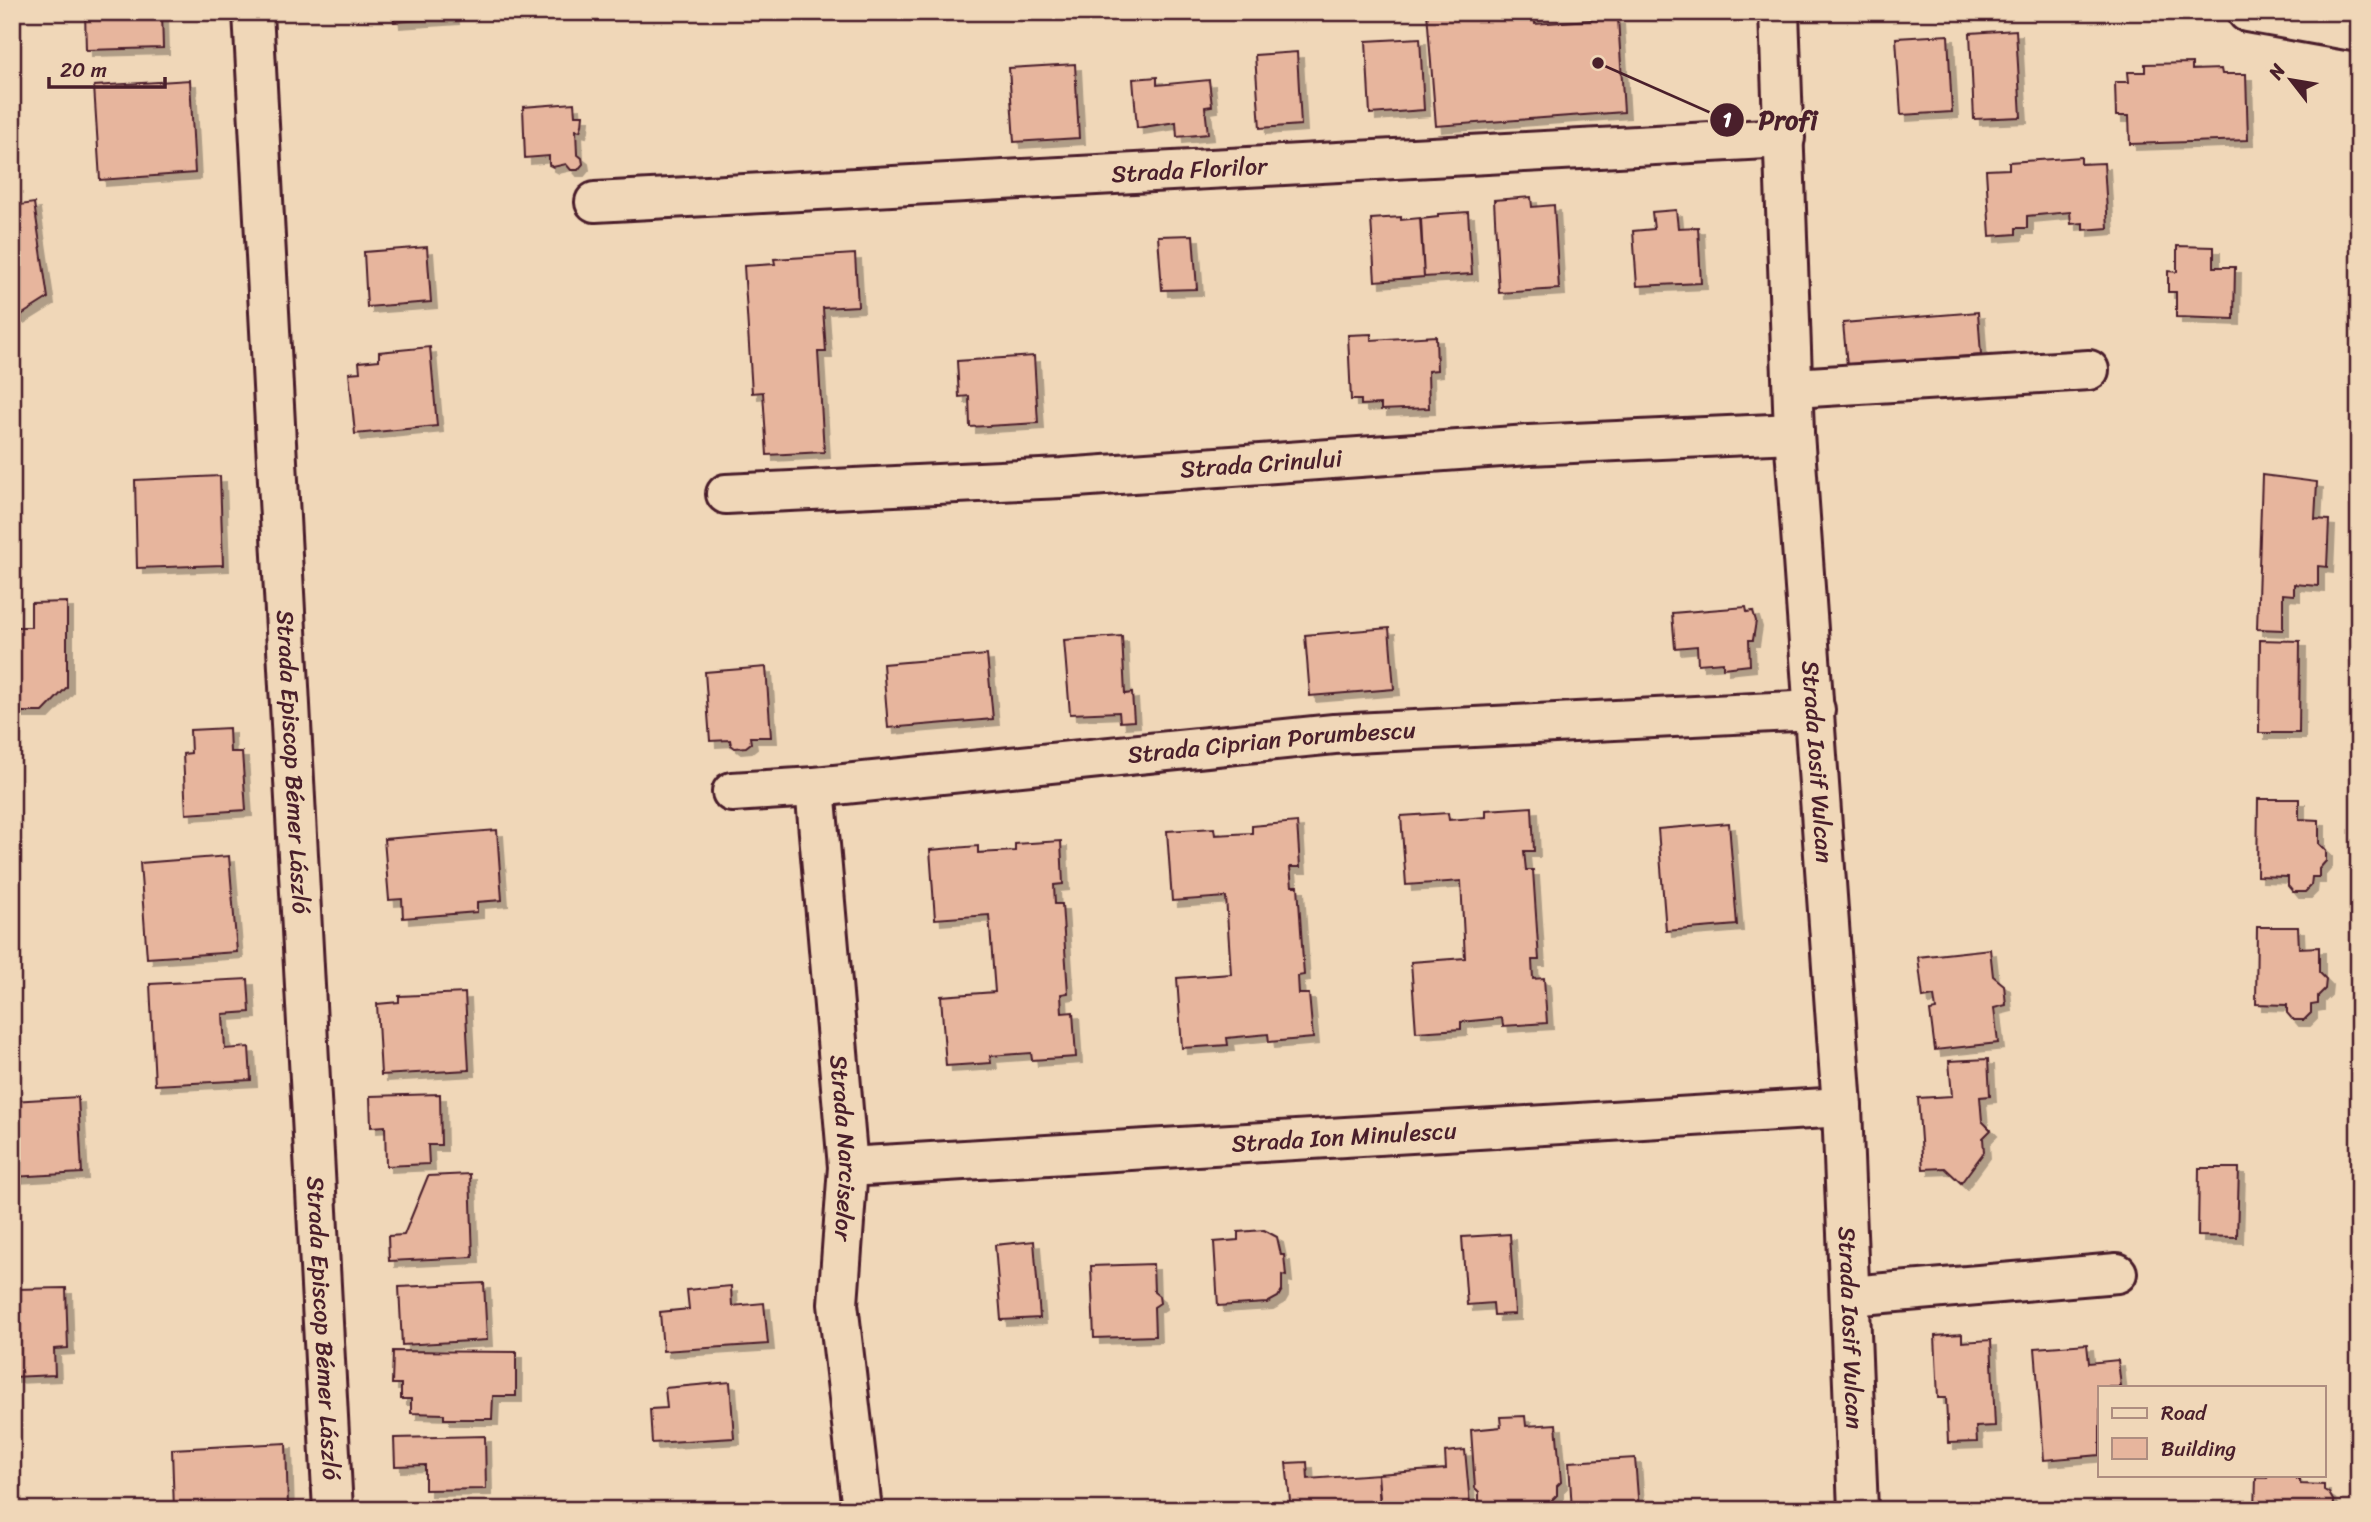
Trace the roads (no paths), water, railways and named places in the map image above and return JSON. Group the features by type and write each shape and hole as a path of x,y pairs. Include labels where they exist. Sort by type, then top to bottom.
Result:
{"street":[{"name":"Strada Episcop Bémer László","path":"254,12 333,1510"},
{"name":"Strada Iosif Vulcan","path":"1779,12 1794,433 1842,1107 1858,1510"},
{"path":"2247,12 2359,32"},
{"name":"Strada Florilor","path":"595,202 1785,138"},
{"path":"1793,388 2089,370"},
{"name":"Strada Crinului","path":"726,494 1062,478 1529,445 1794,433"},
{"name":"Strada Ciprian Porumbescu","path":"732,792 815,787 1334,734 1815,710"},
{"name":"Strada Narciselor","path":"815,787 848,1167 838,1304 862,1510"},
{"name":"Strada Ion Minulescu","path":"848,1167 1842,1107"},
{"path":"1850,1296 2117,1273"}],"place":[{"name":"Profi","path":"1598,63"}]}
